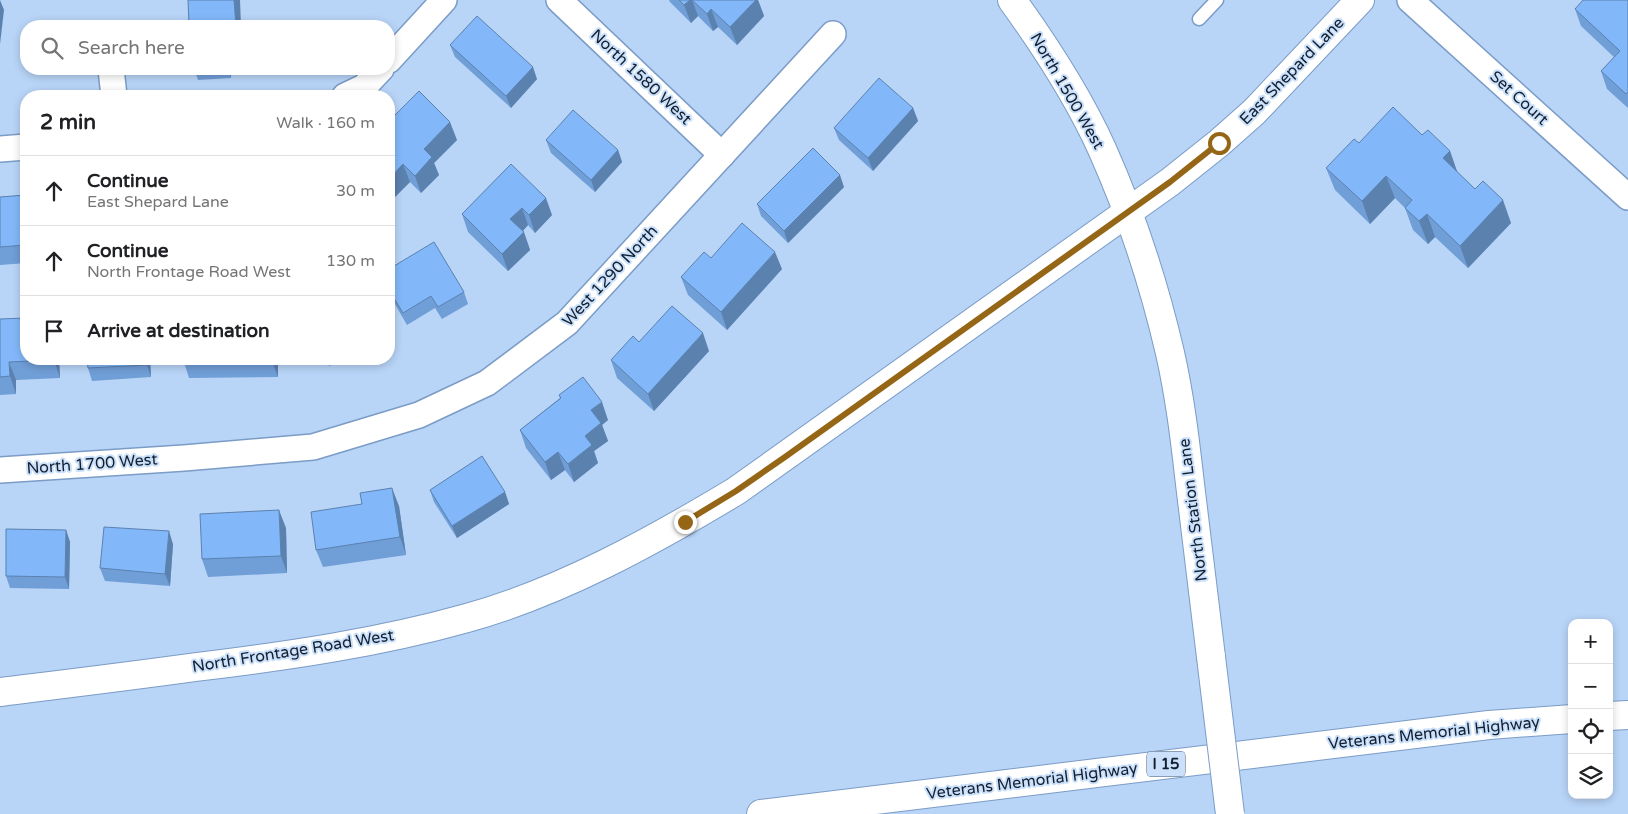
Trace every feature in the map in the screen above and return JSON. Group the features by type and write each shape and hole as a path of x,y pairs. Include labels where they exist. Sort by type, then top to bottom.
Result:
{"main road":[{"name":"North 1500 West","path":"1012,0 1055,64 1080,106 1102,149 1127,213"},
{"name":"East Shepard Lane","path":"1127,213 1195,163 1254,112 1360,0"},
{"name":"North Station Lane","path":"1127,213 1156,301 1170,353 1181,406 1230,814"},
{"name":"North Frontage Road West","path":"0,692 295,655 352,644 468,618 524,599 579,576 659,536 736,491 1127,213"},
{"path":"1613,716 1628,715"},
{"name":"Veterans Memorial Highway","path":"761,814 1489,725 1568,719"}],"street":[{"path":"395,53 444,0"},
{"name":"North 1580 West","path":"559,0 722,155"},
{"name":"Set Court","path":"1410,0 1628,197"},
{"name":"West 1290 North","path":"184,458 313,446 418,416 487,383 567,323 833,34"},
{"path":"112,75 113,90"},
{"path":"356,90 374,75"},
{"path":"0,149 20,147"},
{"name":"North 1700 West","path":"0,470 184,458"}],"lane":[{"path":"1199,19 1217,0"}],"building":[{"path":"188,0 234,0 236,20 189,20"},
{"path":"679,0 690,0 684,5"},
{"path":"692,0 756,0 730,27 711,9 707,14"},
{"path":"1583,0 1628,0 1628,92 1626,94 1601,71 1620,51 1575,9"},
{"path":"477,16 533,67 506,96 450,45"},
{"path":"879,78 913,108 868,158 834,128"},
{"path":"419,91 450,122 424,149 432,157 415,176 403,164 395,173 395,115"},
{"path":"1393,107 1422,135 1428,130 1450,151 1443,158 1475,189 1483,181 1503,200 1460,246 1427,214 1419,221 1405,208 1412,200 1386,176 1362,201 1326,168 1354,139 1359,143"},
{"path":"573,110 618,150 591,180 546,140"},
{"path":"813,148 840,175 784,231 757,204"},
{"path":"511,164 546,198 529,215 522,208 510,219 524,232 502,254 462,214"},
{"path":"20,195 20,245 0,247 0,197"},
{"path":"742,223 775,252 721,312 681,277 704,252 711,258"},
{"path":"434,242 464,292 438,307 431,296 403,313 395,300 395,265"},
{"path":"672,306 703,333 648,394 611,360 633,336 639,342"},
{"path":"20,318 20,362 9,362 10,376 0,377 0,319"},
{"path":"88,365 147,365 88,368"},
{"path":"583,377 602,402 591,410 601,423 585,436 592,445 568,464 558,452 545,462 520,430 561,398 559,395"},
{"path":"482,456 505,492 452,526 430,490"},
{"path":"392,488 400,537 316,550 311,512 362,504 360,493"},
{"path":"279,510 281,556 202,559 200,514"},
{"path":"104,527 169,531 165,574 100,568"},
{"path":"6,529 66,530 65,577 6,576"}],"route":[{"path":"685,522 736,491 785,457 1170,182 1219,143"}]}
